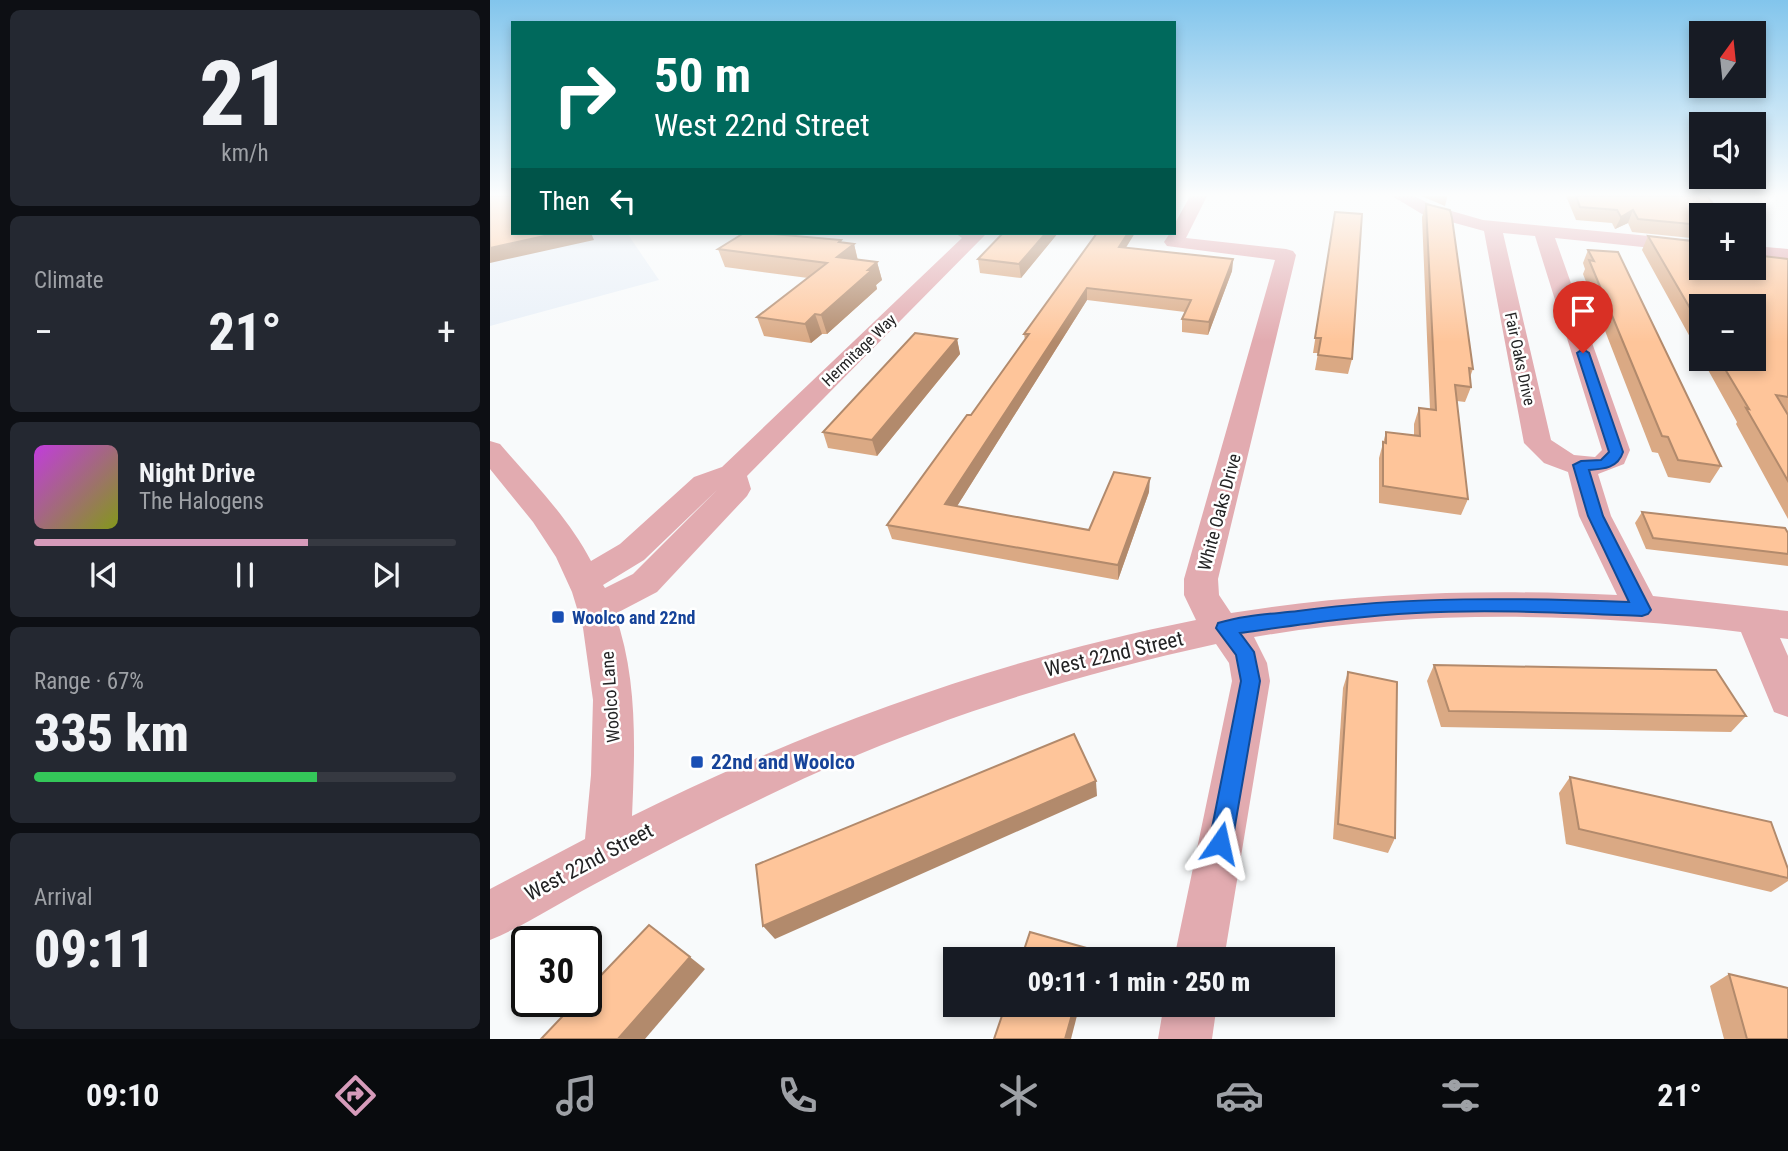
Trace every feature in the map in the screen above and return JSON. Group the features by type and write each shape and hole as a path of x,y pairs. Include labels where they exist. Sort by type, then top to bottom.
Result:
{"street":[{"name":"Hermitage Way","path":"590,594 645,583 736,489 732,474 966,244"},
{"name":"White Oaks Drive","path":"1188,244 1286,255 1201,579 1204,604 1212,617 1245,652 1251,681 1201,947"},
{"name":"Fair Oaks Drive","path":"1496,244 1536,439 1548,454 1581,465"},
{"path":"1547,244 1616,450 1614,458 1605,465 1581,465 1595,516 1642,610"},
{"path":"1766,253 1788,255"},
{"name":"Woolco Lane","path":"490,450 554,530 590,594 610,656 614,702 614,771 607,852"},
{"name":"West 22nd Street","path":"490,915 607,852 774,770 928,708 1041,671 1134,646 1225,628 1345,611 1412,606 1488,604 1642,610 1771,623"},
{"path":"1771,623 1788,700"},
{"path":"1185,1039 1189,1017"}],"shaded area":[{"path":"490,244 635,244 659,280 490,326"}],"building":[{"path":"725,244 853,244 837,257 877,262 868,270 872,270 821,315 815,314 805,324 757,317 827,263 718,249"},
{"path":"992,244 1036,244 1019,264 978,259"},
{"path":"1089,244 1121,244 1119,247 1233,259 1209,322 1182,319 1191,300 1087,288 945,504 1089,530 1114,472 1150,478 1118,565 887,525 1029,334 1024,334"},
{"path":"1330,244 1360,244 1352,359 1318,355 1321,338 1315,338"},
{"path":"1428,244 1456,244 1473,369 1469,368 1471,387 1455,385 1468,499 1383,486 1383,442 1386,443 1386,432 1420,436 1419,408 1436,410"},
{"path":"1653,244 1689,244 1689,280 1766,280 1766,256 1788,259 1788,397 1776,395 1788,415 1788,481 1746,408 1749,409 1726,371 1766,371 1766,294 1689,294 1689,306"},
{"path":"1588,250 1618,252 1721,466 1678,460 1668,437 1662,436 1589,260 1594,261"},
{"path":"915,333 957,339 872,440 823,432"},
{"path":"1642,512 1785,528 1788,533 1788,554 1653,538"},
{"path":"1434,665 1716,670 1746,716 1449,711"},
{"path":"1348,672 1397,682 1395,838 1338,824"},
{"path":"1074,734 1096,781 763,926 756,865"},
{"path":"1570,777 1771,822 1788,869 1788,878 1579,829"},
{"path":"649,925 690,957 618,1039 541,1039 562,1017 602,1017 602,974"},
{"path":"1030,932 1083,947 1025,947"},
{"path":"1729,974 1788,988 1788,1039 1747,1039"},
{"path":"1002,1017 1071,1017 1065,1039 994,1039"}],"place":[{"name":"Woolco and 22nd","path":"558,617"},
{"name":"22nd and Woolco","path":"697,762"}],"route":[{"path":"1220,843 1251,681 1245,652 1225,628 1345,611 1416,606 1510,604 1642,610 1605,538 1588,496 1581,465 1605,465 1614,458 1616,452 1583,353"}]}
